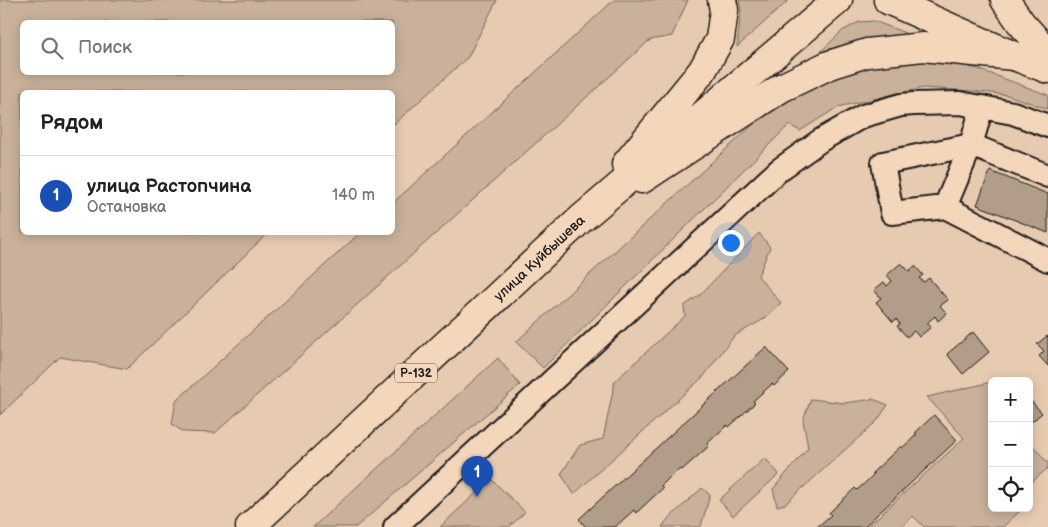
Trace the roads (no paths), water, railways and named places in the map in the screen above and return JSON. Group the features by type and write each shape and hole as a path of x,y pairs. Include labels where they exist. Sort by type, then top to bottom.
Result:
{"main road":[{"name":"Р-132","path":"581,219 702,71 720,39 724,10 722,0"},
{"name":"улица Куйбышева","path":"250,527 581,219 838,0"},
{"path":"888,0 1014,56 1048,69"},
{"path":"1004,0 1021,23 1048,53"},
{"path":"581,219 781,88 830,65 867,53 923,47 1014,56"}],"street":[{"path":"395,527 779,170 822,140 863,116 901,105 914,104 960,103 1013,112 1048,126"},
{"path":"945,206 971,145 982,107"},
{"path":"1048,176 971,145 883,163 892,213 945,206 1048,260"}],"place":[{"name":"улица Растопчина","path":"477,497"}]}
